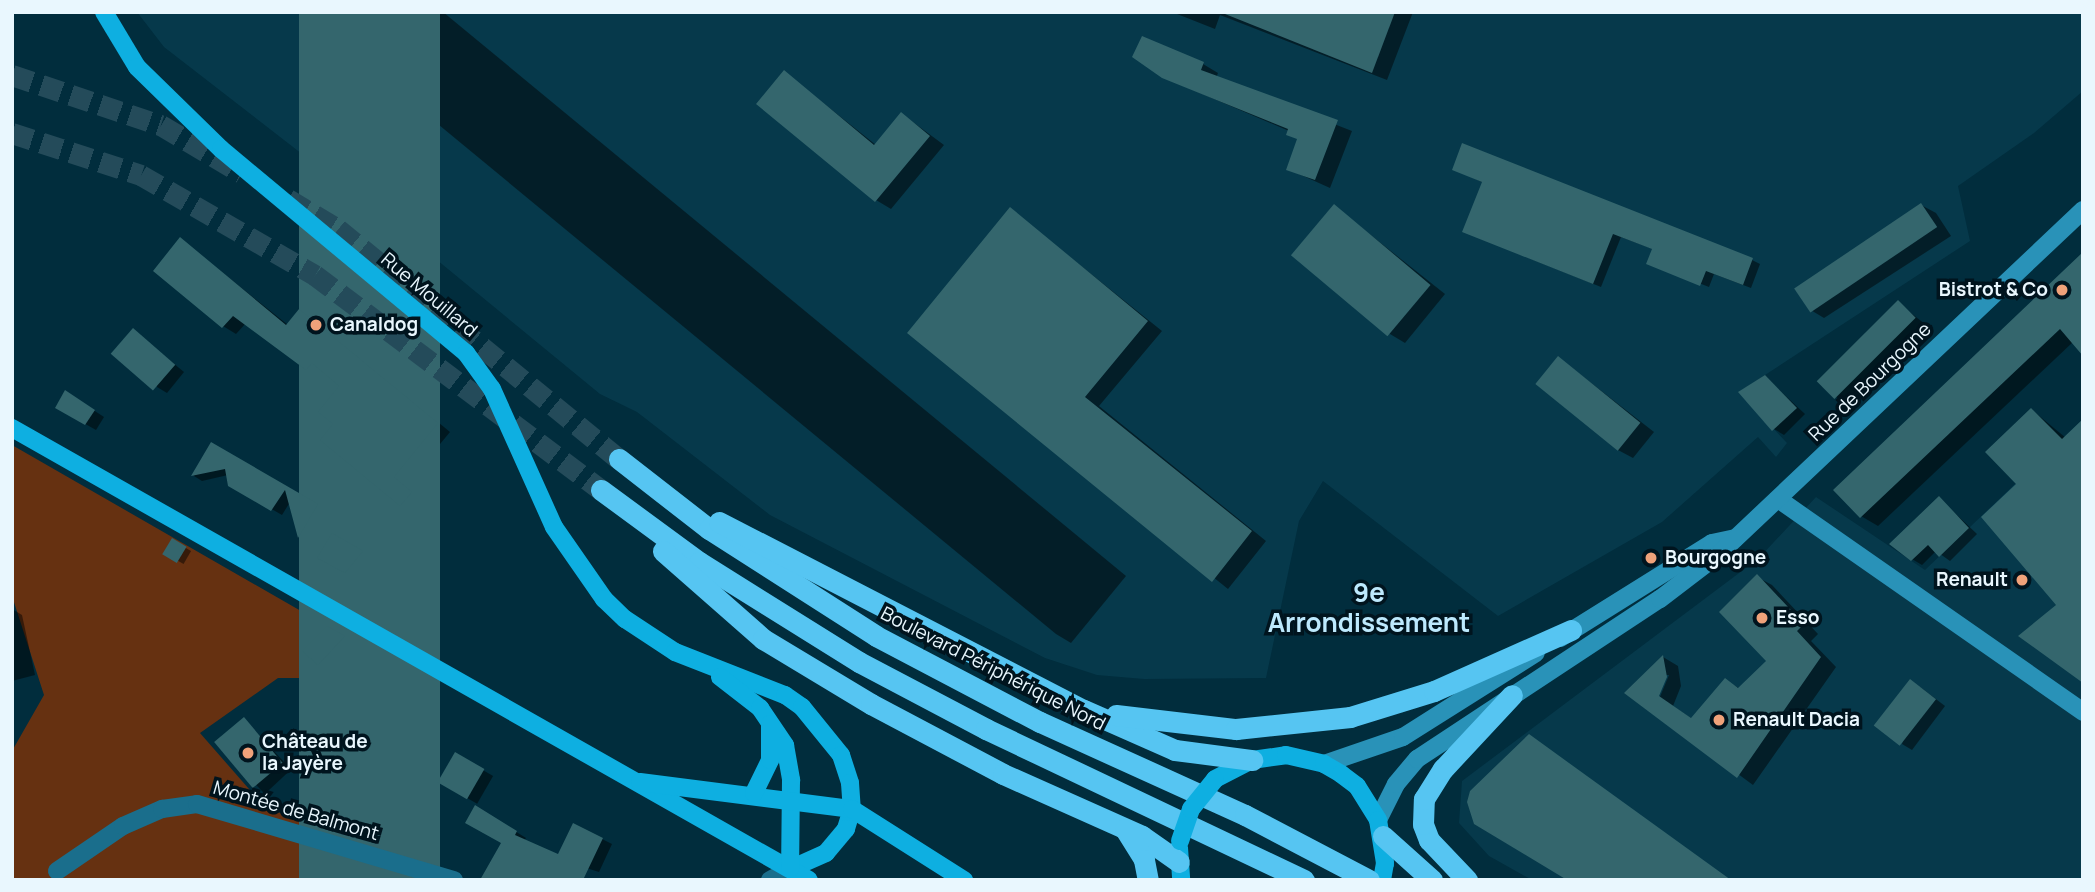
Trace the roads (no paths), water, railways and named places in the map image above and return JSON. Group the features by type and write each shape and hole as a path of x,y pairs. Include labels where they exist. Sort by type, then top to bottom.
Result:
{"highway":[{"name":"Boulevard Périphérique Nord","path":"620,459 649,485 817,601 933,667 1369,880"},
{"path":"649,485 985,663 1084,710 1175,750 1252,760"},
{"path":"1180,861 1163,847 991,767 871,704 763,639 601,491 699,562 859,662 986,729 1304,880"},
{"path":"1084,710 1198,727 1265,729 1317,723 1421,696 1571,630"},
{"path":"1467,880 1429,840 1423,824 1424,799 1443,769 1512,695"},
{"path":"1380,828 1432,880"},
{"path":"1125,829 1144,860 1148,880"}],"main road":[{"name":"Rue Mouillard","path":"104,12 137,67 221,149 466,354 492,388 554,527 604,598 647,635 710,669 765,686 802,707 841,755 850,783 852,809"},
{"path":"12,428 809,880"},
{"name":"Rue Mouillard","path":"710,669 770,720 789,760 790,869"},
{"path":"754,793 770,760 770,720"},
{"path":"1180,861 1191,810 1215,779 1252,760 1286,755 1324,764 1357,786 1380,828 1383,871"},
{"path":"633,781 754,793 852,809 964,880"},
{"path":"790,869 825,853 837,843 852,809"}],"street":[{"name":"Rue de Bourgogne","path":"1380,828 1396,784 1417,760 1688,579 1778,499 2083,210"},
{"path":"1778,499 2083,712"},
{"path":"1324,764 1404,737 1712,543 1736,538"},
{"name":"Montée de Balmont","path":"57,872 123,826 162,809 197,804 454,880"},
{"path":"770,880 790,869"}],"tunnel":[{"path":"12,75 161,125 242,173"},
{"path":"12,133 141,175 315,275 601,490"},
{"path":"288,199 338,229 619,459"}],"place":[{"name":"Bistrot & Co","path":"2062,290"},
{"name":"Canaldog","path":"316,325"},
{"name":"Bourgogne","path":"1651,558"},
{"name":"Renault","path":"2022,580"},
{"name":"Esso","path":"1762,618"},
{"name":"Renault Dacia","path":"1719,720"},
{"name":"Château de la Jayère","path":"248,753"}],"district":[{"name":"9e Arrondissement","path":"1369,608"}]}
